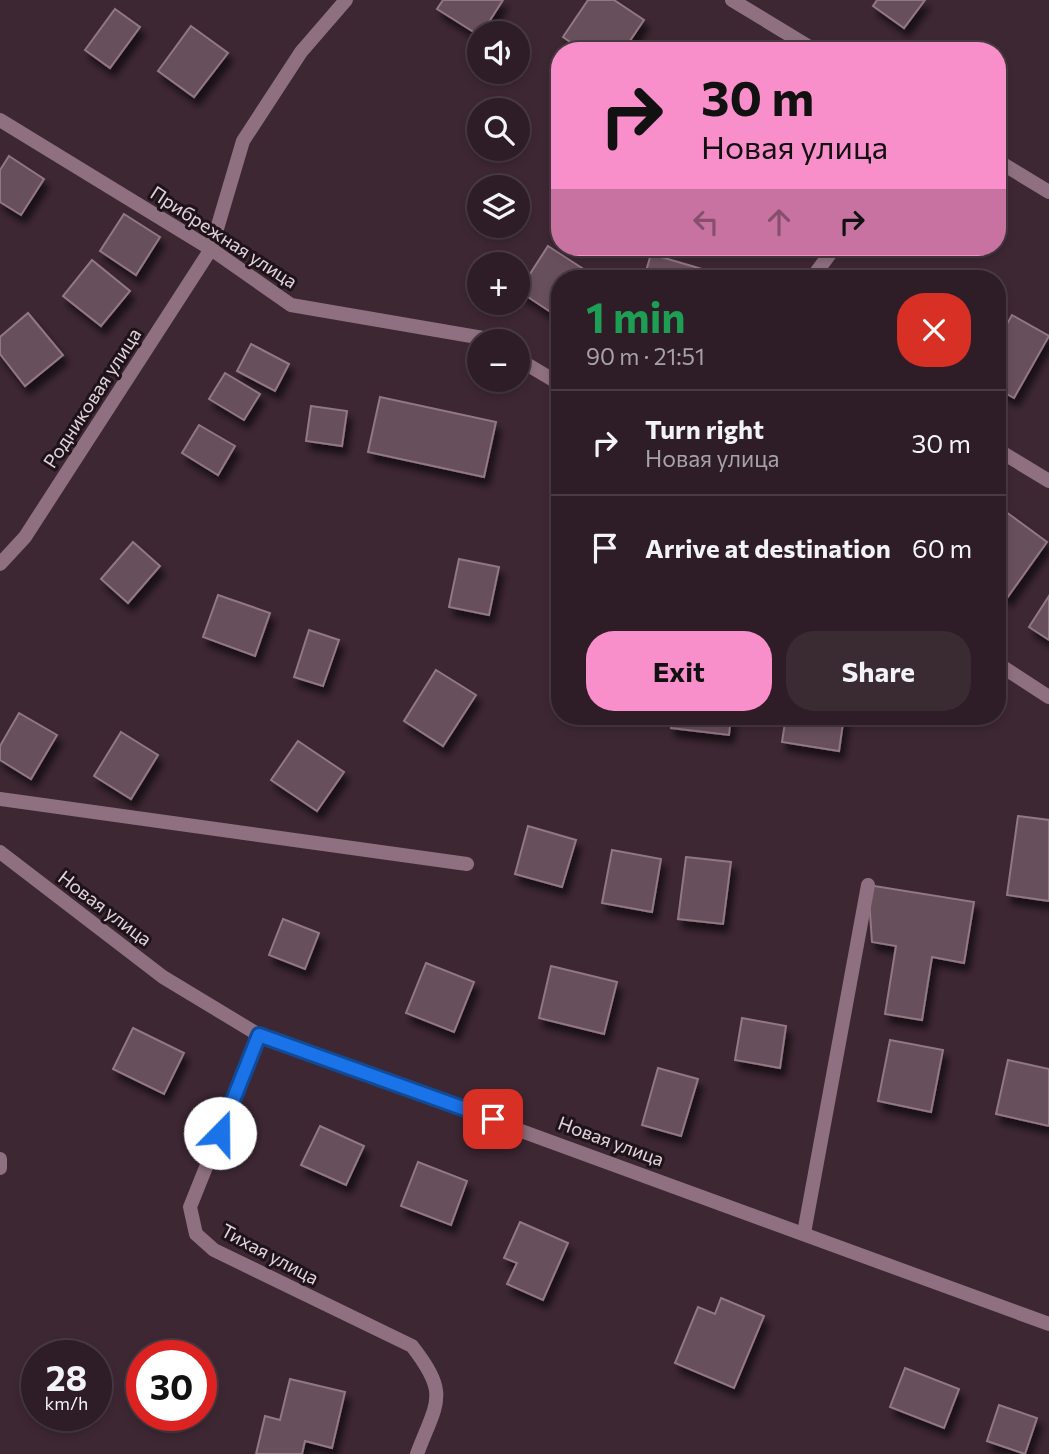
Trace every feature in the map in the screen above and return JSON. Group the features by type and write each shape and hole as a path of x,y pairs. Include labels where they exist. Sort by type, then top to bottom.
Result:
{"street":[{"name":"Родниковая улица","path":"0,564 25,537 211,248 243,141 301,52 346,0"},
{"path":"732,0 801,42"},
{"name":"Прибрежная улица","path":"0,120 211,248 291,305 467,335"},
{"path":"1006,166 1049,192"},
{"path":"530,366 551,379"},
{"path":"1006,455 1049,481"},
{"path":"1006,669 1049,697"},
{"path":"0,799 467,864"},
{"name":"Новая улица","path":"0,852 163,977 259,1035 1049,1324"},
{"path":"804,1233 868,885"},
{"name":"Тихая улица","path":"259,1035 190,1208 196,1234 215,1250 412,1346 431,1370 439,1397 417,1454"},
{"path":"0,1159 0,1168"}],"building":[{"path":"443,0 503,0 490,21 467,21 467,28 437,9"},
{"path":"588,0 614,0 644,20 629,42 570,42 563,37"},
{"path":"877,0 925,0 904,28 873,6"},
{"path":"115,9 140,27 110,68 85,50"},
{"path":"191,26 228,53 194,97 158,71"},
{"path":"9,156 44,179 21,215 0,202 0,170"},
{"path":"124,214 160,237 136,275 100,251"},
{"path":"548,246 551,248 551,256 563,256 585,270 551,270 551,312 530,298 530,274"},
{"path":"650,256 658,256 705,270 646,270"},
{"path":"92,260 130,291 101,326 63,296"},
{"path":"28,313 63,355 25,386 0,354 0,337"},
{"path":"1012,315 1049,336 1014,398 1006,394 1006,326"},
{"path":"251,344 289,364 275,391 237,371"},
{"path":"225,373 260,394 244,420 209,399"},
{"path":"380,397 496,422 484,477 368,452"},
{"path":"311,406 347,411 342,446 306,441"},
{"path":"199,425 235,446 218,475 182,453"},
{"path":"1006,512 1047,542 1006,597"},
{"path":"133,542 160,566 128,603 101,579"},
{"path":"459,559 499,567 489,615 449,607"},
{"path":"218,595 270,613 255,656 203,637"},
{"path":"1049,596 1049,640 1029,627"},
{"path":"309,630 339,640 323,686 294,677"},
{"path":"436,670 476,695 443,746 404,721"},
{"path":"19,713 57,735 31,779 0,760 0,746"},
{"path":"671,725 730,725 729,735 671,728"},
{"path":"785,725 843,725 839,751 782,742"},
{"path":"121,732 158,755 131,799 94,776"},
{"path":"298,741 344,772 317,811 271,780"},
{"path":"1018,816 1049,820 1049,901 1007,895"},
{"path":"528,826 576,840 562,887 515,874"},
{"path":"612,850 661,859 652,912 602,903"},
{"path":"686,857 731,862 723,924 678,919"},
{"path":"868,885 974,902 964,963 932,957 922,1020 885,1014 896,946 872,942"},
{"path":"283,919 319,933 305,969 269,955"},
{"path":"426,963 474,982 454,1032 406,1013"},
{"path":"551,966 617,982 604,1034 539,1018"},
{"path":"742,1018 786,1026 780,1068 735,1060"},
{"path":"133,1028 184,1053 164,1094 113,1069"},
{"path":"890,1040 943,1050 931,1112 878,1101"},
{"path":"1008,1060 1049,1069 1049,1126 996,1114"},
{"path":"658,1068 698,1079 681,1136 642,1125"},
{"path":"320,1126 364,1146 346,1185 301,1165"},
{"path":"418,1162 467,1181 451,1225 401,1206"},
{"path":"520,1222 568,1243 543,1300 507,1284 517,1263 504,1258"},
{"path":"721,1298 764,1316 734,1388 675,1363 698,1307 715,1314"},
{"path":"905,1368 959,1389 944,1428 890,1407"},
{"path":"290,1379 345,1392 332,1448 305,1441 302,1454 256,1454 265,1416 280,1420"},
{"path":"999,1405 1037,1418 1025,1454 987,1441"}],"route":[{"path":"220,1133 259,1035 493,1119"}]}
